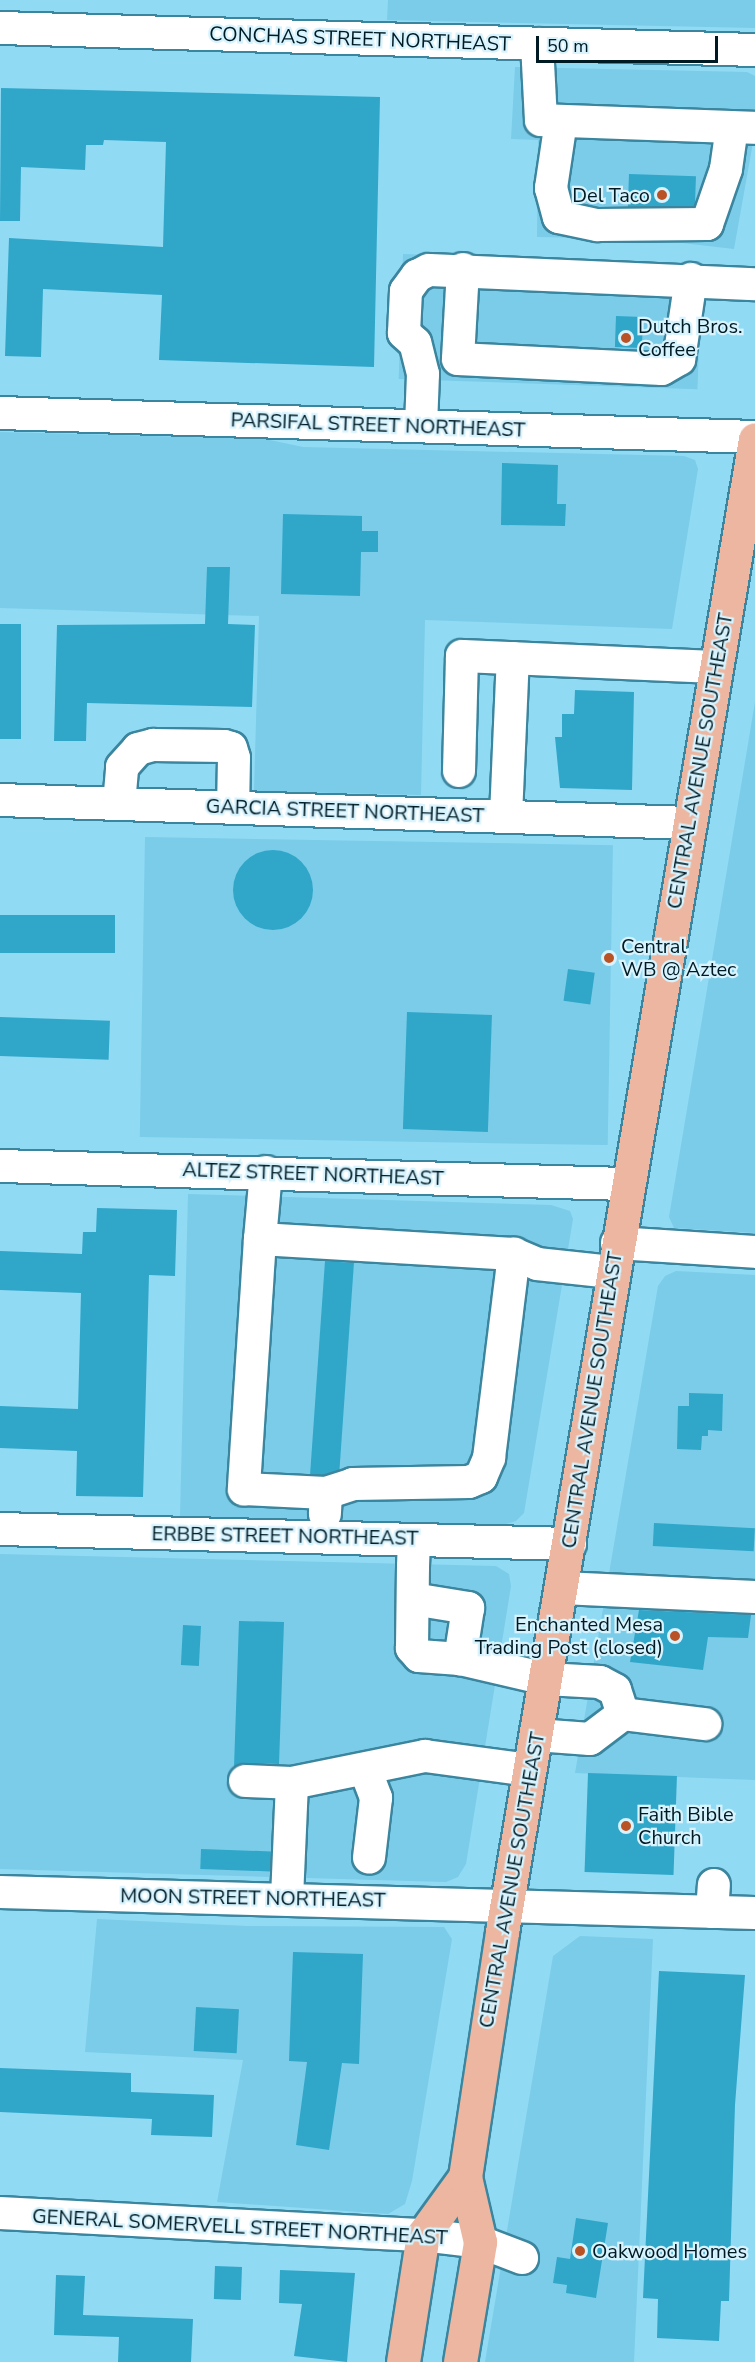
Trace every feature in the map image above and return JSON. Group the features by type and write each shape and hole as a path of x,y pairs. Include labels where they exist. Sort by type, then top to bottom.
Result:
{"main road":[{"name":"CENTRAL AVENUE SOUTHEAST","path":"460,2362 480,2242 465,2177 507,1904 570,1544 626,1184 755,438"},
{"path":"403,2362 423,2235 465,2177"}],"street":[{"name":"CONCHAS STREET NORTHEAST","path":"0,28 755,50"},
{"path":"537,44 541,120 743,128 707,224 598,225 559,217 551,188 561,121"},
{"path":"463,269 458,359 662,369 679,359 691,279"},
{"path":"421,426 423,374 415,343 404,333 406,291 417,276 429,270 463,269 691,279 723,285 755,284"},
{"name":"PARSIFAL STREET NORTHEAST","path":"0,413 755,438"},
{"path":"459,771 462,656 716,667"},
{"path":"506,816 513,658"},
{"path":"119,804 122,767 138,749 153,745 224,746 231,748 234,758 233,808"},
{"name":"GARCIA STREET NORTHEAST","path":"0,800 690,824"},
{"name":"ALTEZ STREET NORTHEAST","path":"0,1166 626,1184"},
{"path":"266,1172 244,1489 326,1493 353,1484 468,1482 481,1477 489,1458 514,1254"},
{"path":"260,1239 514,1254 537,1264 615,1257 755,1252"},
{"path":"324,1537 326,1493"},
{"name":"ERBBE STREET NORTHEAST","path":"0,1529 570,1544"},
{"path":"414,1540 414,1653 460,1659 546,1679 600,1682 615,1690 623,1714"},
{"path":"562,1588 755,1597"},
{"path":"413,1599 468,1608 460,1659"},
{"path":"536,1735 590,1739 623,1714 705,1724"},
{"path":"245,1780 292,1783 425,1756 530,1770"},
{"path":"365,1769 375,1798 369,1858"},
{"path":"287,1898 292,1783"},
{"name":"MOON STREET NORTHEAST","path":"0,1892 507,1904 713,1898 755,1914"},
{"name":"GENERAL SOMERVELL STREET NORTHEAST","path":"0,2213 423,2235 480,2242 522,2258"}],"shaded area":[{"path":"388,0 755,0 755,28 387,20"},
{"path":"515,67 747,72 755,76 755,131 734,249 648,239 537,237 538,140 511,139"},
{"path":"403,254 702,264 697,389 399,379"},
{"path":"0,432 265,439 303,447 684,456 695,460 698,469 672,629 425,620 421,795 254,791 259,616 0,608"},
{"path":"755,702 755,1233 674,1228 669,1217"},
{"path":"145,837 613,845 608,1145 140,1137"},
{"path":"188,1194 551,1205 570,1211 573,1219 524,1513 516,1521 503,1525 180,1516"},
{"path":"676,1271 755,1275 755,1780 575,1773 658,1286 665,1276"},
{"path":"0,1554 496,1566 509,1574 511,1586 466,1864 458,1877 446,1882 0,1869"},
{"path":"97,1919 247,1926 444,1927 452,1939 412,2181 405,2204 388,2214 217,2202 243,2060 85,2052"},
{"path":"580,1936 653,1939 634,2362 485,2362 553,1956"}],"building":[{"path":"1,88 380,97 374,367 159,360 162,295 43,289 41,357 5,356 9,238 163,247 166,142 104,140 103,145 86,145 85,170 21,167 20,221 0,221"},
{"name":"Del Taco","path":"629,174 696,176 695,209 628,207"},
{"path":"616,316 643,317 642,348 615,347"},
{"path":"502,463 558,465 557,504 566,504 565,526 501,525"},
{"path":"283,514 362,516 362,531 378,531 378,552 361,552 360,596 281,594"},
{"path":"207,567 230,567 228,624 255,625 252,707 87,703 86,741 54,741 57,625 205,624"},
{"path":"0,624 21,624 21,739 0,739"},
{"path":"575,690 634,692 632,790 560,788 555,737 562,737 562,714 574,714"},
{"path":"273,850 288,853 301,862 310,875 313,890 310,905 301,918 288,927 273,930 258,927 245,918 236,905 233,890 236,875 245,862 258,853"},
{"path":"0,915 115,915 115,953 0,953"},
{"path":"568,969 595,973 590,1004 564,1001"},
{"path":"407,1012 492,1015 488,1132 403,1129"},
{"path":"0,1017 110,1021 109,1060 0,1056"},
{"path":"97,1208 177,1210 175,1276 149,1275 143,1497 76,1496 77,1451 0,1448 0,1406 78,1409 81,1293 0,1290 0,1251 82,1254 83,1232 96,1232"},
{"path":"325,1261 354,1263 339,1477 310,1474"},
{"path":"689,1393 723,1394 722,1431 708,1430 708,1436 702,1436 701,1450 677,1449 678,1406 689,1406"},
{"path":"654,1523 755,1528 754,1551 653,1546"},
{"name":"Enchanted Mesa Trading Post (closed)","path":"639,1610 751,1615 748,1638 708,1637 703,1670 630,1662"},
{"path":"239,1621 284,1622 279,1764 246,1763 234,1767"},
{"path":"183,1625 201,1626 199,1666 181,1665"},
{"path":"588,1773 677,1776 673,1875 585,1872"},
{"path":"201,1849 271,1851 270,1871 200,1869"},
{"path":"293,1952 363,1954 359,2064 342,2063 329,2150 296,2145 307,2062 289,2061"},
{"path":"659,1971 745,1975 735,2105 729,2301 721,2301 719,2341 657,2338 658,2299 643,2298"},
{"path":"196,2007 239,2009 237,2053 194,2051"},
{"path":"0,2068 131,2073 131,2092 214,2095 212,2137 151,2135 152,2119 0,2112"},
{"path":"576,2218 608,2223 596,2298 566,2293 567,2285 553,2283 557,2257 570,2259"},
{"path":"215,2266 242,2267 241,2300 214,2299"},
{"path":"280,2270 355,2273 347,2362 294,2356 302,2304 279,2303"},
{"path":"56,2275 85,2276 83,2315 193,2319 191,2362 118,2362 119,2337 54,2335"}],"place":[{"name":"Del Taco","path":"662,195"},
{"name":"Dutch Bros. Coffee","path":"626,338"},
{"name":"Central WB @ Aztec","path":"609,958"},
{"name":"Enchanted Mesa Trading Post (closed)","path":"675,1636"},
{"name":"Faith Bible Church","path":"626,1826"},
{"name":"Oakwood Homes","path":"580,2251"}]}
